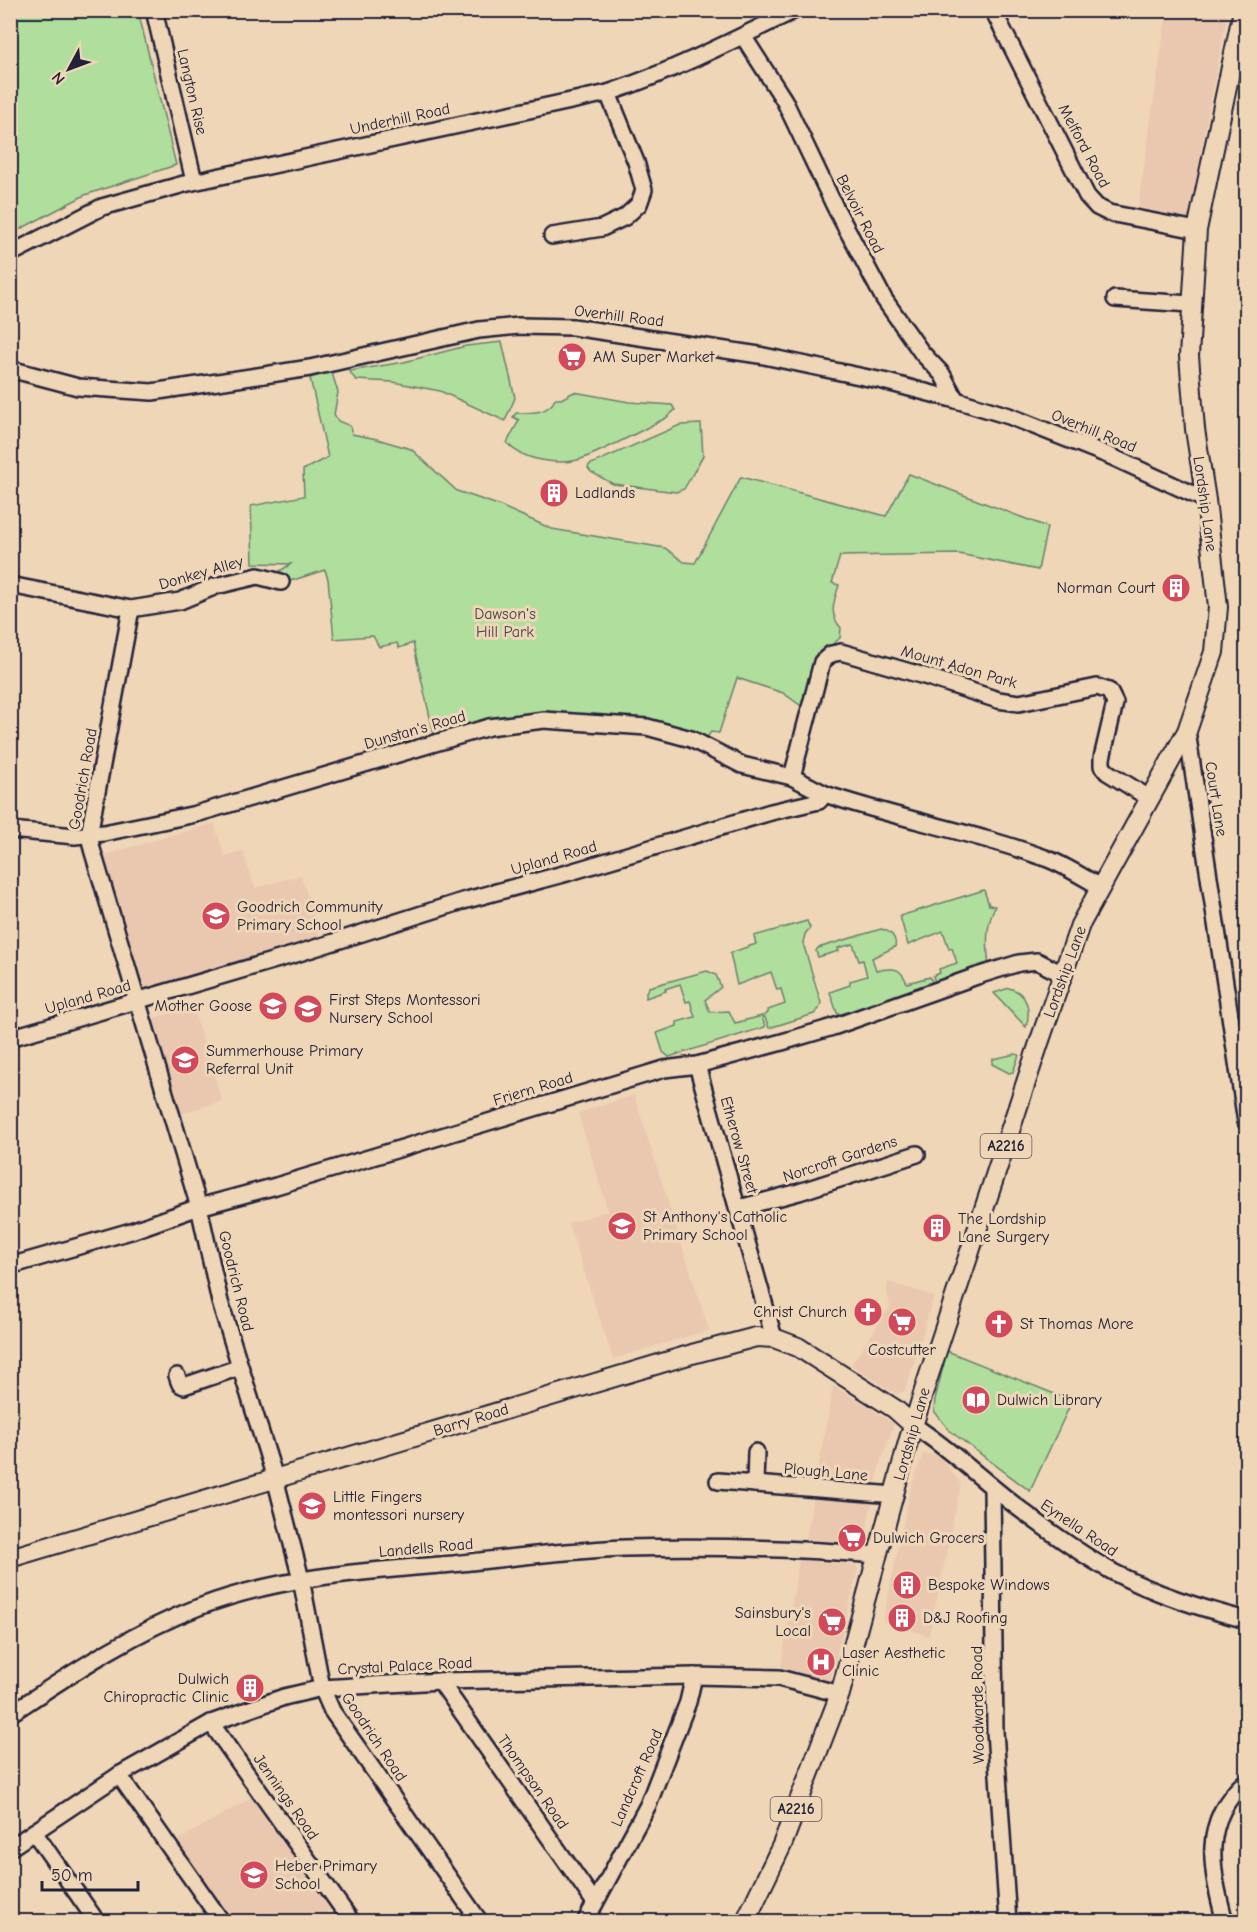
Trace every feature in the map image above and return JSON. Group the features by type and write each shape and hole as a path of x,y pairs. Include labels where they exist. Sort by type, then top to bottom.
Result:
{"main road":[{"name":"Lordship Lane","path":"745,1922 782,1845 840,1694 913,1425 1080,925 1187,731 1214,652 1218,613 1206,500 1195,429 1189,356 1191,304 1197,230 1243,10"},
{"name":"Barry Road","path":"10,1558 692,1354 756,1337 774,1338 798,1347 895,1408 913,1425"}],"street":[{"name":"Langton Rise","path":"154,10 194,181"},
{"name":"Underhill Road","path":"10,254 102,207 194,181 608,93 639,82 743,36 795,10"},
{"name":"Melford Road","path":"993,10 1087,196 1097,207 1108,213 1197,230"},
{"name":"Belvoir Road","path":"743,36 784,100 835,207 884,299 922,353 942,374 956,400"},
{"path":"552,236 602,228 625,217 639,204 644,190 636,162 608,93"},
{"path":"1115,299 1191,304"},
{"name":"Overhill Road","path":"10,369 78,387 152,392 310,368 479,330 519,326 573,327 759,355 883,381 956,400 1009,416 1110,456 1206,500"},
{"name":"Donkey Alley","path":"131,609 180,601 216,585 258,576 281,582"},
{"path":"10,585 131,609"},
{"name":"Goodrich Road","path":"131,609 89,835 92,849 199,1208 220,1302 274,1478 301,1579 322,1688 333,1711 480,1922"},
{"name":"Mount Adon Park","path":"792,777 822,662 831,654 841,652 998,700 1019,703 1097,687 1109,691 1115,703 1102,766 1107,772 1149,798"},
{"name":"Dunstan's Road","path":"10,830 75,836 89,835 196,814 489,727 544,720 647,728 691,739 742,765 792,777 825,794"},
{"name":"Court Lane","path":"1187,731 1246,1122"},
{"path":"825,794 1049,859 1101,887"},
{"name":"Upland Road","path":"10,1038 463,902 771,812 819,801 825,794"},
{"name":"Friern Road","path":"10,1266 664,1069 697,1065 833,1027 1019,963 1037,961 1064,975"},
{"name":"Etherow Street","path":"697,1065 774,1338"},
{"name":"Norcroft Gardens","path":"738,1208 799,1192 917,1154"},
{"path":"177,1376 180,1384 184,1386 240,1368"},
{"name":"Eynella Road","path":"913,1425 939,1442 992,1488 1070,1545 1113,1572 1181,1601 1246,1620"},
{"path":"755,1484 756,1452"},
{"name":"Plough Lane","path":"718,1481 895,1495"},
{"name":"Woodwarde Road","path":"992,1488 995,1731 1008,1922"},
{"name":"Landells Road","path":"10,1714 128,1639 198,1607 238,1594 301,1579 622,1548 782,1548 878,1555"},
{"name":"Crystal Palace Road","path":"10,1848 119,1775 211,1723 284,1697 322,1688 440,1681 694,1676 779,1678 840,1694"},
{"name":"Landcroft Road","path":"585,1922 648,1805 688,1702 694,1676"},
{"name":"Thompson Road","path":"440,1681 596,1903"},
{"name":"Jennings Road","path":"211,1723 352,1922"},
{"path":"119,1775 222,1922"},
{"path":"1225,1922 1214,1878 1213,1842 1218,1818 1223,1808 1235,1791 1246,1781"},
{"path":"34,1832 97,1922"}],"shaded area":[{"path":"1167,11 1228,11 1188,219 1138,207"},
{"name":"Goodrich Community Primary School","path":"214,823 225,856 243,851 255,888 301,875 322,944 141,994 102,860 105,855"},
{"name":"Summerhouse Primary Referral Unit","path":"192,1006 222,1101 178,1115 148,1020"},
{"name":"St Anthony's Catholic Primary School","path":"634,1095 709,1330 613,1359 568,1223 608,1211 578,1113"},
{"path":"888,1282 934,1296 905,1391 896,1394 851,1365 890,1307"},
{"path":"833,1386 894,1424 879,1467 863,1547 806,1538"},
{"path":"923,1453 939,1455 961,1484 929,1636 883,1621 910,1490"},
{"path":"799,1560 855,1565 858,1569 828,1690 779,1678"},
{"name":"Heber Primary School","path":"254,1796 336,1906 315,1921 229,1921 172,1844"}],"green space":[{"path":"11,10 138,11 176,165 85,195 11,234"},
{"path":"502,342 515,398 505,421 440,391 393,382 356,380 350,371 404,362 466,346"},
{"name":"Dawson's Hill Park","path":"331,370 338,392 334,415 338,421 350,426 352,434 411,449 457,491 498,505 552,529 665,548 684,562 695,563 741,477 886,516 909,474 1047,527 1038,570 959,554 840,556 832,583 839,585 833,612 841,628 840,638 826,650 807,710 783,693 737,678 719,733 711,732 702,744 647,731 547,724 435,739 413,643 399,648 397,643 379,647 373,636 334,639 328,579 325,570 281,584 278,572 291,564 253,563 251,506 304,496 303,470 328,457 310,378 319,375 319,372"},
{"path":"574,392 629,402 672,405 675,410 666,418 624,440 592,455 572,461 541,460 522,454 507,443 519,420 513,417 516,413 533,413 544,410 555,399 561,399"},
{"path":"701,424 703,456 684,489 676,492 613,484 588,468 589,465 680,425"},
{"path":"984,890 989,905 995,906 988,929 989,969 936,986 933,976 940,973 939,969 957,963 952,948 949,949 943,931 908,945 900,916"},
{"path":"807,921 810,928 805,934 803,943 821,1003 819,1009 814,1014 769,1028 764,1015 768,1013 768,1010 785,1004 781,989 777,990 771,972 737,985 730,953 756,944 754,936"},
{"path":"881,929 892,935 895,947 872,958 876,970 895,969 901,973 907,983 930,977 934,987 842,1015 837,1013 830,992 850,985 850,981 867,976 863,960 859,961 853,944 818,957 816,951 818,948"},
{"path":"707,971 716,975 721,987 705,1000 710,1012 729,1011 735,1023 762,1016 765,1027 669,1057 663,1052 657,1033 677,1026 677,1022 695,1017 690,1001 686,1002 680,984 646,998 646,992 649,987"},
{"path":"1009,988 1024,998 1028,1009 1026,1027 994,993"},
{"path":"1019,1055 1013,1072 1009,1073 992,1064 993,1059"},
{"path":"947,1351 1072,1401 1030,1491 950,1431 934,1411"}],"place":[{"name":"AM Super Market","path":"572,357"},
{"name":"Ladlands","path":"554,493"},
{"name":"Norman Court","path":"1176,588"},
{"name":"Goodrich Community Primary School","path":"216,916"},
{"name":"Mother Goose","path":"273,1006"},
{"name":"First Steps Montessori Nursery School","path":"308,1009"},
{"name":"Summerhouse Primary Referral Unit","path":"185,1060"},
{"name":"St Anthony's Catholic Primary School","path":"622,1226"},
{"name":"The Lordship Lane Surgery","path":"937,1228"},
{"name":"Christ Church","path":"868,1312"},
{"name":"Costcutter","path":"902,1322"},
{"name":"St Thomas More","path":"999,1324"},
{"name":"Dulwich Library","path":"976,1400"},
{"name":"Little Fingers montessori nursery","path":"312,1506"},
{"name":"Dulwich Grocers","path":"852,1538"},
{"name":"Bespoke Windows","path":"907,1585"},
{"name":"D&J Roofing","path":"902,1618"},
{"name":"Sainsbury's Local","path":"832,1622"},
{"name":"Laser Aesthetic Clinic","path":"821,1662"},
{"name":"Dulwich Chiropractic Clinic","path":"250,1688"},
{"name":"Heber Primary School","path":"254,1875"}]}
